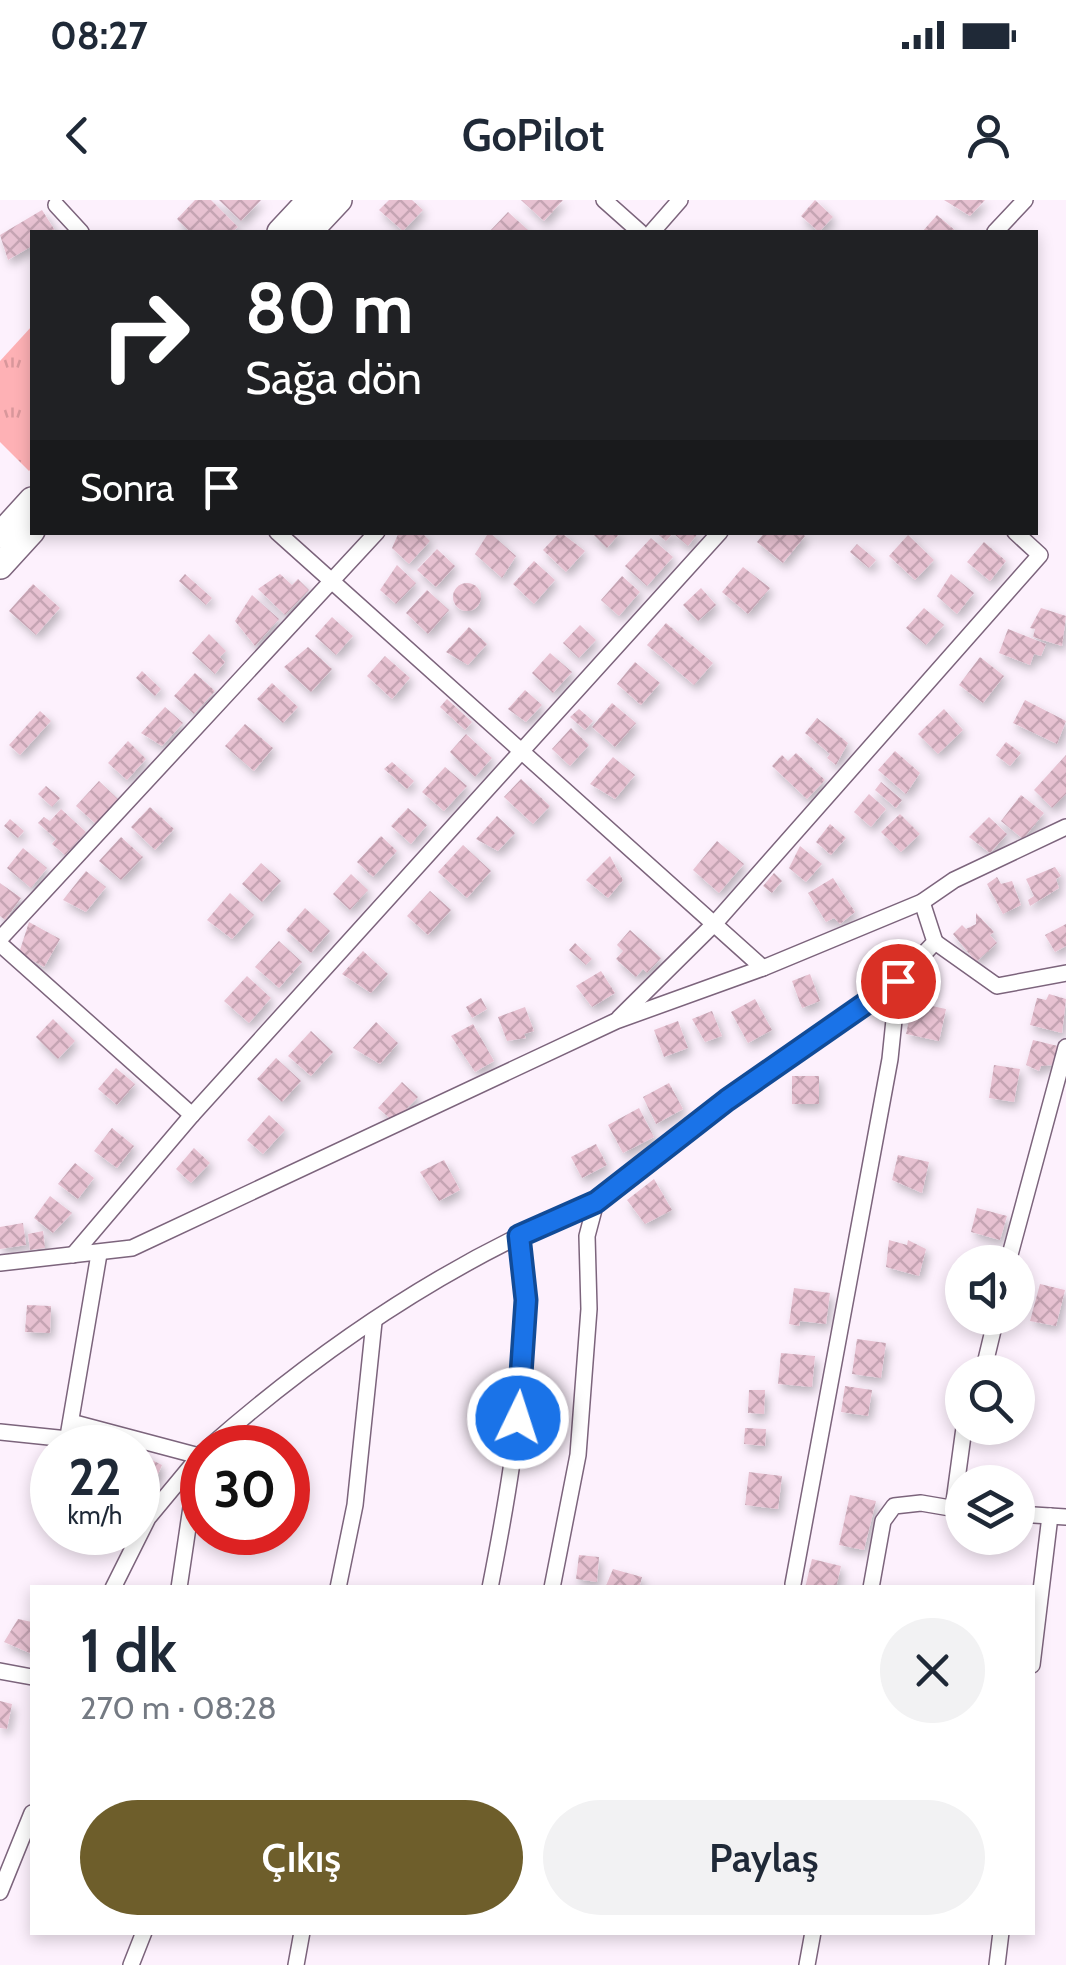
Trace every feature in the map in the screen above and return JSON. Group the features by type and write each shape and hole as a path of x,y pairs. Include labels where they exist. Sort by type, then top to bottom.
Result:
{"main road":[{"path":"282,230 310,200"},
{"path":"311,230 339,200"},
{"path":"0,535 30,502"},
{"path":"0,566 30,533"}],"street":[{"path":"604,200 638,230"},
{"path":"654,230 680,200"},
{"path":"997,230 1025,200"},
{"path":"56,204 79,230"},
{"path":"281,535 716,922 762,968"},
{"path":"192,1114 0,942 374,535"},
{"path":"74,1255 192,1114 717,535"},
{"path":"616,1021 716,922 1040,556 1018,535"},
{"path":"0,1263 132,1248 616,1021 762,968 922,902 954,880 1066,827"},
{"path":"922,902 935,942 997,986 1066,973"},
{"path":"234,1425 279,1385 466,1260 596,1202 727,1100 898,981 935,942"},
{"path":"794,1584 890,1059 898,981"},
{"path":"1013,1245 1066,1047"},
{"path":"553,1585 578,1455 589,1309 587,1236 596,1202"},
{"path":"491,1585 516,1458 526,1300 519,1236"},
{"path":"70,1425 99,1254"},
{"path":"339,1585 354,1505 374,1322"},
{"path":"0,1432 30,1434"},
{"path":"114,1585 148,1518 180,1480"},
{"path":"872,1585 883,1521 894,1506 921,1503 945,1507"},
{"path":"1035,1648 1058,1517"},
{"path":"180,1585 185,1555"},
{"path":"0,1671 30,1677"},
{"path":"0,1892 30,1818"},
{"path":"131,1965 143,1935"},
{"path":"296,1965 301,1935"},
{"path":"807,1965 812,1935"},
{"path":"997,1965 1001,1935"}],"green space":[{"path":"30,328 29,471 0,442 0,361"}],"building":[{"path":"195,200 211,200 238,227 188,230 177,219"},
{"path":"219,200 261,200 241,221"},
{"path":"389,200 412,200 423,210 402,230 379,210"},
{"path":"521,200 563,200 544,221"},
{"path":"815,200 833,217 817,230 801,216"},
{"path":"944,200 985,200 970,216"},
{"path":"42,210 55,230 30,230 30,247 8,260 0,235"},
{"path":"508,212 528,230 491,230"},
{"path":"937,215 955,230 924,230"},
{"path":"398,535 424,535 430,541 409,564 392,548"},
{"path":"487,535 492,535 516,556 502,578 475,554"},
{"path":"557,535 564,535 585,551 566,572 543,550"},
{"path":"594,535 618,535 607,548"},
{"path":"675,535 697,535 688,546"},
{"path":"763,535 805,536 783,563 757,542"},
{"path":"908,535 934,560 915,580 889,556"},
{"path":"651,538 673,557 647,586 625,566"},
{"path":"984,542 1006,561 990,581 967,562"},
{"path":"857,544 876,560 869,568 850,552"},
{"path":"437,549 455,566 436,587 417,570"},
{"path":"534,561 555,580 534,604 513,584"},
{"path":"397,565 416,583 396,604 380,590"},
{"path":"743,567 770,588 748,614 722,592"},
{"path":"185,574 212,598 206,605 179,581"},
{"path":"280,574 292,585 298,579 309,590 285,615 258,589"},
{"path":"951,574 974,593 957,614 937,596"},
{"path":"622,576 640,592 619,616 601,600"},
{"path":"467,583 477,587 481,597 477,607 467,611 457,607 453,597 457,587"},
{"path":"33,584 60,608 36,635 9,611"},
{"path":"701,588 716,605 698,621 683,605"},
{"path":"427,590 449,610 428,634 406,613"},
{"path":"252,595 279,619 255,646 235,621"},
{"path":"924,608 944,625 926,645 906,628"},
{"path":"1041,608 1066,616 1062,646 1033,637 1035,629 1030,628"},
{"path":"332,617 353,636 336,655 315,636"},
{"path":"666,623 713,663 694,685 647,645"},
{"path":"580,625 596,640 579,658 563,643"},
{"path":"469,627 487,644 468,665 446,652"},
{"path":"1008,629 1046,644 1041,656 1034,654 1030,665 999,653"},
{"path":"209,634 226,651 220,657 225,662 215,674 192,653"},
{"path":"308,647 332,669 311,692 284,667"},
{"path":"550,653 572,672 553,693 532,673"},
{"path":"385,656 410,678 392,699 367,676"},
{"path":"980,657 1004,676 983,703 959,685"},
{"path":"635,662 660,683 641,705 617,684"},
{"path":"142,671 161,689 155,696 136,678"},
{"path":"195,673 215,691 194,714 174,696"},
{"path":"272,683 298,707 283,723 257,699"},
{"path":"525,690 542,705 526,722 508,709"},
{"path":"447,699 472,722 465,730 440,707"},
{"path":"1025,700 1066,721 1057,744 1013,723"},
{"path":"612,703 636,723 615,747 592,727"},
{"path":"165,707 183,723 162,746 141,733"},
{"path":"579,709 593,721 585,730 570,717"},
{"path":"944,709 963,730 938,754 918,734"},
{"path":"40,711 51,721 20,755 9,745"},
{"path":"817,718 848,743 836,765 827,758 830,754 805,733"},
{"path":"245,724 273,748 254,771 225,746"},
{"path":"571,728 589,745 570,766 552,749"},
{"path":"466,734 492,758 475,777 450,752"},
{"path":"128,741 146,759 127,780 108,763"},
{"path":"1006,742 1021,753 1010,766 996,755"},
{"path":"895,751 920,773 906,794 878,770"},
{"path":"796,753 825,780 807,799 772,766 782,755 788,761"},
{"path":"1066,755 1066,794 1052,808 1034,790"},
{"path":"613,757 635,775 615,799 590,784"},
{"path":"392,762 414,781 407,789 384,769"},
{"path":"445,767 467,786 444,811 422,792"},
{"path":"521,779 550,806 533,824 504,797"},
{"path":"99,781 119,800 97,825 76,806"},
{"path":"881,782 902,800 896,808 875,790"},
{"path":"46,786 60,798 52,807 38,794"},
{"path":"869,794 886,809 871,827 854,812"},
{"path":"1021,795 1044,813 1023,839 1001,821"},
{"path":"150,807 174,829 155,850 131,827"},
{"path":"408,808 427,825 411,844 391,826"},
{"path":"61,809 86,832 65,855 52,844 56,839 38,823 44,817 50,821"},
{"path":"900,814 920,834 901,852 881,832"},
{"path":"497,816 515,833 498,851 476,839"},
{"path":"989,817 1007,834 990,853 969,837"},
{"path":"10,819 24,831 18,838 4,826"},
{"path":"830,824 846,838 831,855 816,842"},
{"path":"381,836 397,851 373,877 357,862"},
{"path":"121,837 143,857 121,880 99,861"},
{"path":"717,841 744,864 719,893 693,870"},
{"path":"463,845 491,871 467,898 438,872"},
{"path":"800,846 822,864 806,882 789,868"},
{"path":"23,848 47,868 31,888 7,868"},
{"path":"610,856 623,880 608,898 586,880"},
{"path":"261,863 281,881 262,902 242,884"},
{"path":"1055,867 1061,876 1056,879 1059,888 1030,906 1028,900 1034,896 1026,879"},
{"path":"86,871 106,887 86,912 63,900"},
{"path":"774,873 782,881 772,893 763,886"},
{"path":"351,874 368,890 350,910 333,894"},
{"path":"997,877 1001,884 1012,881 1021,905 1003,914 987,884"},
{"path":"833,878 855,912 840,924 834,918 826,922 808,893"},
{"path":"0,883 21,898 5,920 0,916"},
{"path":"430,891 451,910 428,935 407,916"},
{"path":"230,893 254,915 232,939 207,920"},
{"path":"305,908 330,931 311,953 286,930"},
{"path":"976,913 994,932 990,935 997,943 976,962 953,934 962,925 966,929 976,924"},
{"path":"29,922 60,939 44,967 19,953"},
{"path":"1066,924 1066,946 1055,952 1045,935"},
{"path":"630,930 661,958 647,973 643,969 636,977 616,959 623,951 617,945"},
{"path":"279,941 302,962 279,988 255,967"},
{"path":"575,943 592,959 586,965 569,950"},
{"path":"363,951 388,974 371,993 342,974"},
{"path":"601,971 615,993 592,1007 576,986"},
{"path":"810,974 820,1001 802,1008 792,981"},
{"path":"247,976 271,998 249,1023 224,1001"},
{"path":"1049,994 1066,999 1062,1033 1030,1025 1037,998 1046,1000"},
{"path":"481,998 487,1009 472,1018 466,1007"},
{"path":"755,999 772,1030 748,1043 731,1012"},
{"path":"913,1002 946,1009 939,1041 906,1034"},
{"path":"525,1007 534,1031 524,1034 526,1038 507,1041 498,1017"},
{"path":"712,1011 722,1036 705,1042 692,1019"},
{"path":"53,1019 75,1041 58,1059 36,1037"},
{"path":"678,1021 688,1048 664,1057 654,1030"},
{"path":"376,1022 398,1043 380,1064 353,1048"},
{"path":"473,1024 494,1061 475,1072 451,1036"},
{"path":"311,1031 333,1052 311,1076 288,1056"},
{"path":"1033,1040 1058,1046 1053,1065 1041,1066 1039,1071 1026,1065"},
{"path":"276,1058 301,1081 282,1102 257,1079"},
{"path":"994,1065 1020,1069 1014,1102 989,1098"},
{"path":"116,1068 135,1084 117,1105 98,1089"},
{"path":"792,1076 819,1076 819,1104 792,1104"},
{"path":"402,1082 418,1097 394,1122 378,1108"},
{"path":"669,1083 683,1109 656,1124 643,1097"},
{"path":"639,1108 654,1137 623,1153 608,1125"},
{"path":"269,1115 285,1130 263,1154 247,1140"},
{"path":"112,1128 134,1146 117,1168 94,1151"},
{"path":"596,1144 607,1165 582,1178 571,1157"},
{"path":"194,1148 210,1163 191,1183 176,1169"},
{"path":"898,1155 929,1162 922,1193 892,1180"},
{"path":"444,1160 460,1190 439,1201 420,1172"},
{"path":"75,1163 94,1178 78,1199 58,1184"},
{"path":"654,1179 672,1210 645,1224 627,1200"},
{"path":"50,1196 72,1213 53,1233 34,1218"},
{"path":"977,1208 1007,1216 1000,1240 971,1232"},
{"path":"23,1223 26,1245 0,1249 0,1227"},
{"path":"43,1231 45,1248 30,1250 28,1234"},
{"path":"889,1240 907,1245 908,1240 926,1249 919,1276 886,1267"},
{"path":"1040,1284 1065,1290 1056,1326 1035,1322"},
{"path":"794,1288 830,1293 826,1324 789,1324"},
{"path":"27,1305 51,1306 50,1333 25,1332"},
{"path":"857,1339 886,1343 881,1378 852,1374"},
{"path":"781,1353 815,1356 812,1387 778,1384"},
{"path":"845,1386 872,1390 868,1416 841,1412"},
{"path":"749,1390 765,1390 764,1414 748,1413"},
{"path":"745,1428 766,1429 765,1446 744,1444"},
{"path":"749,1472 782,1476 778,1509 745,1505"},
{"path":"850,1495 876,1501 864,1550 839,1545"},
{"path":"579,1555 599,1557 597,1582 576,1579"},
{"path":"812,1559 841,1566 837,1585 806,1585"},
{"path":"613,1569 642,1577 640,1585 606,1585"},
{"path":"18,1619 30,1622 30,1653 4,1642"},
{"path":"0,1701 12,1704 7,1729 0,1728"}],"route":[{"path":"518,1418 526,1300 519,1236 596,1202 727,1100 898,981"}]}
